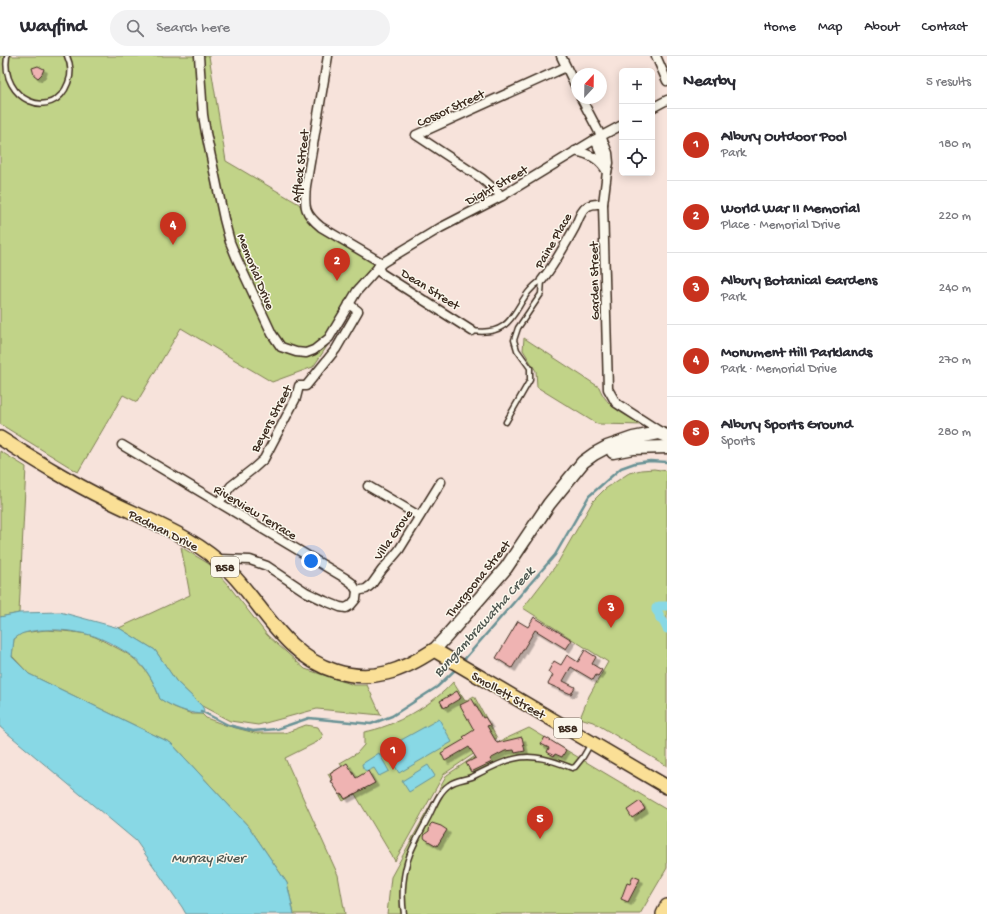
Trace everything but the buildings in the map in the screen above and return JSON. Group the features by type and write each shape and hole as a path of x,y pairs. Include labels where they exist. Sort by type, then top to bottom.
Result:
{"main road":[{"name":"Padman Drive","path":"0,438 64,478 182,536 207,551 217,559 243,586 269,620 292,646 320,665 349,675 379,675 408,666 434,650"},
{"name":"Thurgoona Street","path":"434,650 506,568 542,514 567,482 591,463 611,453 667,438"},
{"name":"Smollett Street","path":"434,650 667,787"},
{"path":"663,914 667,906"}],"street":[{"name":"Memorial Drive","path":"200,56 203,115 224,219 237,259 272,334 282,347 296,352 306,353 314,350 329,338 362,284 380,265"},
{"name":"Affleck Street","path":"328,56 304,204 306,212 312,220 380,265"},
{"path":"561,56 571,77"},
{"path":"656,56 667,81"},
{"name":"Cossor Street","path":"502,196 481,178 416,135 566,67"},
{"path":"655,106 667,100"},
{"name":"Garden Street","path":"584,104 598,138 608,153 609,163 603,204 608,389 616,403 656,428 667,438"},
{"name":"Dight Street","path":"380,265 440,228 502,196 575,151 619,127"},
{"path":"575,151 594,157 603,165 607,172"},
{"name":"Paine Place","path":"542,280 561,251 582,212 593,204 603,204"},
{"name":"Dean Street","path":"380,265 381,273 472,331"},
{"name":"Beyers Street","path":"219,502 231,486 264,459 296,398 299,386 306,386 336,349 358,311 349,304"},
{"name":"Riverview Terrace","path":"122,445 345,578 357,591"},
{"name":"Villa Grove","path":"357,591 366,589 372,584 399,550 441,482"},
{"path":"368,486 419,516"},
{"path":"217,559 250,560 267,566 306,592 340,607 346,608 351,605 356,599 357,591"}],"lane":[{"path":"4,80 4,66 7,56"},
{"path":"6,86 14,95 28,102 39,103 52,101 60,97 69,81 71,66 67,56"},
{"name":"Paine Place","path":"472,331 484,333 496,331 503,327 511,318 533,285 542,280"},
{"name":"Paine Place","path":"506,422 530,380 530,368 517,350 514,340 518,328 541,294 542,280"},
{"path":"404,914 402,904 404,879 410,854 438,798 447,786 457,780 472,777 498,764 518,757 530,756 544,758 574,768 592,743"}],"green space":[{"path":"0,56 209,56 226,161 299,204 311,225 380,264 339,323 330,342 313,367 272,382 181,328 137,402 123,395 78,472 0,424"},
{"path":"524,338 599,387 602,394 612,406 644,425 597,424 537,387 536,371 523,350"},
{"path":"0,451 26,467 19,613 0,617"},
{"path":"654,469 667,471 667,766 593,722 580,718 589,696 608,662 523,608 557,564 593,501 605,489 629,473"},
{"path":"181,547 209,564 229,586 267,635 305,669 354,685 367,685 381,715 317,709 258,725 230,721 202,706 176,681 155,650 119,628 190,595"},
{"path":"46,630 88,634 119,649 135,659 147,672 160,699 174,707 192,714 202,714 206,718 225,725 255,733 285,733 306,725 318,727 323,736 317,742 285,758 338,875 345,914 294,914 287,883 249,827 171,743 29,674 12,656 14,639 22,633"},
{"path":"453,682 465,701 474,696 497,738 444,774 395,861 355,794 343,801 328,774 342,767 340,763 357,753 364,745 364,732 388,725 413,713 435,698"},
{"path":"529,728 667,810 667,868 640,914 387,914 391,877 447,775 492,745"}],"water":[{"name":"Murray River","path":"60,612 119,628 155,650 176,681 202,706 204,710 202,714 180,709 160,699 150,677 139,662 120,649 94,636 59,630 40,630 24,633 14,639 12,657 29,674 171,743 249,827 287,883 294,914 186,914 136,841 0,727 0,617 19,613"},
{"path":"439,719 452,742 399,773 385,749"},
{"path":"379,753 389,771 379,776 374,768 365,770 363,769 362,764"},
{"path":"428,765 435,776 409,792 402,781"}],"waterway":[{"name":"Bungambrawatha Creek","path":"462,662 555,555 589,496 621,468 635,463 650,461 667,462"},
{"path":"656,608 659,606 667,606"},
{"path":"656,610 667,629"},
{"name":"Bungambrawatha Creek","path":"201,711 228,725 253,731 277,729 309,718 371,724 392,716 437,687 456,669"}],"place":[{"name":"Monument Hill Parklands","path":"173,245"},
{"name":"World War II Memorial","path":"337,281"},
{"name":"Albury Botanical Gardens","path":"611,628"},
{"name":"Albury Outdoor Pool","path":"393,770"},
{"name":"Albury Sports Ground","path":"540,839"}]}
